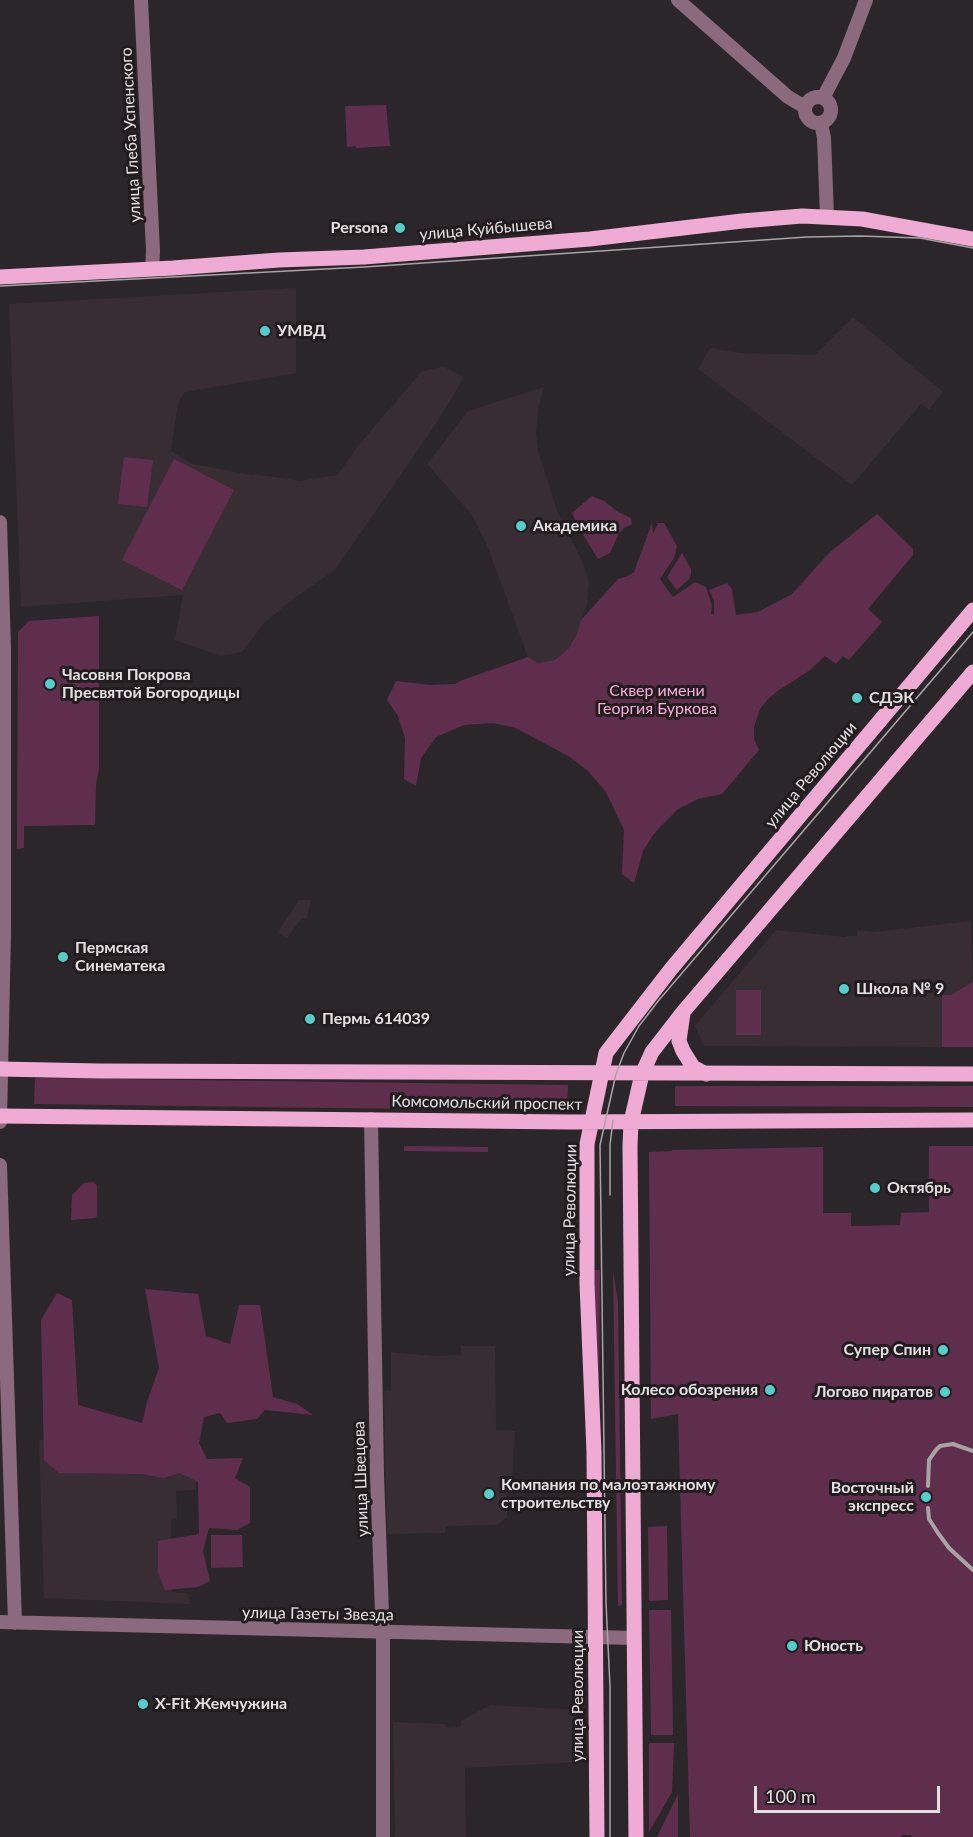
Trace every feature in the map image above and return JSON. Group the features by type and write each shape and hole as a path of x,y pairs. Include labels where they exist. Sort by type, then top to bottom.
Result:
{"main road":[{"name":"улица Куйбышева","path":"0,277 364,256 590,239 742,221 827,216 862,219 973,239"},
{"name":"улица Революции","path":"597,1837 594,1444 587,1284 587,1144 606,1053 672,969 973,610"},
{"path":"636,1837 632,1122 642,1074 652,1052 683,1012 973,672"},
{"path":"683,1012 679,1041 693,1066 705,1074"},
{"name":"Комсомольский проспект","path":"1,1069 602,1074 973,1074"},
{"name":"Комсомольский проспект","path":"0,1116 592,1122 973,1120"}],"street":[{"name":"улица Глеба Успенского","path":"141,0 152,269"},
{"path":"678,0 788,97 805,107"},
{"path":"823,98 844,58 866,0"},
{"path":"814,98 823,98 831,109 829,118 817,124 808,120 805,107 814,98"},
{"path":"821,123 824,138 827,216"},
{"path":"0,522 4,933 0,1122"},
{"name":"улица Швецова","path":"371,1119 377,1474 383,1632 383,1837"},
{"path":"0,1165 15,1623"},
{"name":"улица Газеты Звезда","path":"0,1622 634,1638"}],"shaded area":[{"path":"296,288 296,373 185,392 178,402 171,451 192,464 252,475 300,481 338,475 357,447 422,371 444,367 464,377 439,419 335,570 265,622 242,652 221,656 175,640 183,595 21,607 9,304"},
{"path":"853,317 943,392 929,410 921,404 852,485 698,369 710,348 741,353 815,355"},
{"name":"Академика","path":"544,387 538,408 536,432 538,451 558,513 583,563 589,581 587,604 576,636 569,648 555,660 538,663 528,657 487,545 472,515 427,464 468,411"},
{"path":"299,900 311,900 307,918 301,919 287,938 278,932"},
{"name":"Школа № 9","path":"971,921 973,982 951,995 942,995 942,1047 704,1046 695,1026 776,930 846,937 857,936 857,930 873,932"},
{"path":"461,1346 495,1346 496,1430 515,1431 512,1478 507,1484 507,1517 497,1525 445,1526 445,1533 387,1534 384,1391 391,1390 391,1352 433,1356 461,1355"},
{"path":"195,1439 196,1490 176,1491 177,1519 171,1520 172,1592 188,1593 190,1604 44,1598 39,1440"},
{"path":"490,1705 578,1710 577,1762 465,1768 466,1837 395,1837 393,1722 444,1724 447,1728 460,1727 461,1721"}],"green space":[{"path":"386,105 390,146 347,147 345,106"},
{"path":"124,457 153,460 147,507 118,504"},
{"path":"174,459 234,490 182,590 122,560"},
{"path":"592,496 631,518 632,524 618,535 610,553 598,559 572,513"},
{"name":"Сквер имени Георгия Буркова","path":"877,514 913,549 913,555 868,609 882,622 849,660 843,656 836,664 825,656 810,670 768,699 760,709 754,727 754,739 759,750 722,794 698,799 678,809 663,824 643,851 634,883 622,874 624,830 606,792 587,770 570,757 516,728 493,723 464,725 436,737 421,758 416,786 404,779 405,738 398,716 387,700 396,681 431,685 455,684 528,657 538,663 555,660 569,648 581,620 618,579 634,572 652,523 653,534 658,523 664,523 677,546 674,558 660,579 673,597 695,582 706,587 712,606 711,614 714,614 714,601 709,590 727,583 732,589 736,615 758,612 792,594 829,553"},
{"path":"682,553 691,569 691,574 677,590 667,577"},
{"path":"99,616 99,769 96,783 95,825 24,826 24,848 17,849 18,632 29,621"},
{"path":"973,982 973,1047 942,1047 942,995 951,995"},
{"path":"736,990 761,990 761,1035 736,1035"},
{"path":"35,1078 568,1085 567,1111 34,1104"},
{"path":"675,1086 973,1086 973,1107 675,1106"},
{"path":"404,1146 488,1147 488,1152 404,1151"},
{"path":"929,1146 973,1146 973,1837 902,1835 901,1837 690,1837 678,1414 651,1419 649,1152 823,1147 823,1213 851,1213 851,1226 900,1225 901,1213 929,1212"},
{"path":"93,1182 97,1185 97,1216 71,1220 72,1195 84,1183"},
{"path":"594,1270 600,1270 599,1392 594,1335"},
{"path":"613,1270 618,1302 622,1605 618,1606"},
{"path":"145,1289 198,1294 206,1336 230,1344 239,1305 260,1305 273,1397 297,1404 313,1415 265,1410 257,1419 227,1423 220,1413 204,1417 199,1443 207,1459 243,1458 235,1478 250,1487 250,1523 237,1530 209,1528 203,1551 210,1581 198,1587 165,1590 158,1573 158,1541 199,1534 198,1482 180,1473 163,1478 142,1474 59,1473 44,1460 41,1320 57,1293 72,1300 78,1405 142,1423 159,1368"},
{"path":"667,1526 668,1600 649,1601 648,1527"},
{"path":"211,1535 242,1535 243,1567 211,1568"},
{"path":"649,1610 671,1610 673,1735 651,1735"},
{"path":"649,1743 674,1743 672,1792 649,1832"},
{"path":"678,1794 678,1837 657,1837"}],"tram line":[{"path":"0,286 364,267 807,237 920,238 973,248"},
{"path":"610,1837 610,1687 606,1603 600,1145 616,1074 624,1053 639,1026 659,1000 973,632"},
{"path":"610,1195 610,1145 613,1120"}],"railway":[{"path":"928,1486 929,1460 940,1446 953,1444 973,1451"},
{"path":"928,1508 929,1519 938,1533 949,1548 973,1570"}],"place":[{"name":"Persona","path":"400,228"},
{"name":"УМВД","path":"265,331"},
{"name":"Академика","path":"521,526"},
{"name":"Часовня Покрова Пресвятой Богородицы","path":"50,684"},
{"name":"СДЭК","path":"857,698"},
{"name":"Пермская Синематека","path":"63,957"},
{"name":"Школа № 9","path":"844,989"},
{"name":"Пермь 614039","path":"310,1019"},
{"name":"Октябрь","path":"875,1188"},
{"name":"Супер Спин","path":"943,1350"},
{"name":"Колесо обозрения","path":"770,1390"},
{"name":"Логово пиратов","path":"945,1392"},
{"name":"Компания по малоэтажному строительству","path":"489,1494"},
{"name":"Восточный экспресс","path":"926,1497"},
{"name":"Юность","path":"792,1646"},
{"name":"X-Fit Жемчужина","path":"143,1704"}]}
